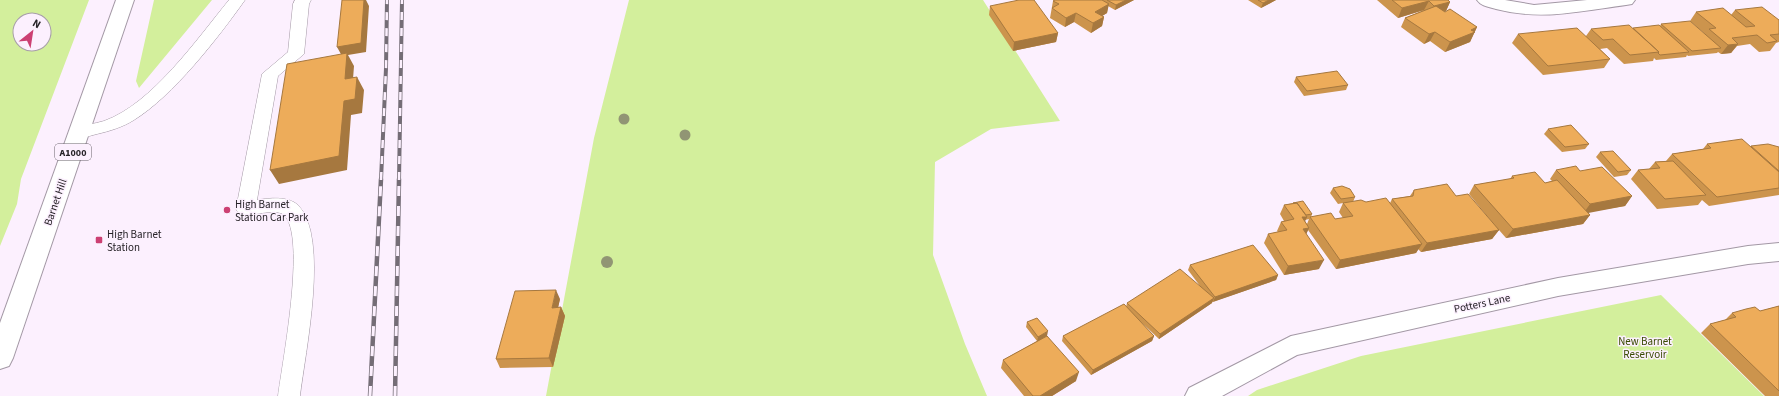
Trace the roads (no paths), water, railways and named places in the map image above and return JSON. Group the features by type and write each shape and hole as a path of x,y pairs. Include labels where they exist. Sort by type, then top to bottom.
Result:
{"street":[{"name":"Barnet Hill","path":"0,358 125,0"},
{"path":"1486,0 1510,7 1534,10 1555,9 1626,0"},
{"name":"Potters Lane","path":"1198,396 1291,346 1558,287 1748,255 1779,252"}],"lane":[{"path":"80,132 110,125 140,107 162,89 237,0"},
{"path":"289,396 300,321 304,260 302,230 292,210 278,205 246,209 270,74 296,54 301,4 303,0"}],"railway":[{"path":"381,180 386,68 387,0"},
{"path":"399,180 402,0"},
{"path":"370,396 381,179"},
{"path":"395,396 399,179"}],"place":[{"name":"High Barnet Station Car Park","path":"227,210"},
{"name":"High Barnet Station","path":"99,240"}],"park label":[{"name":"New Barnet Reservoir","path":"1645,347"}]}
